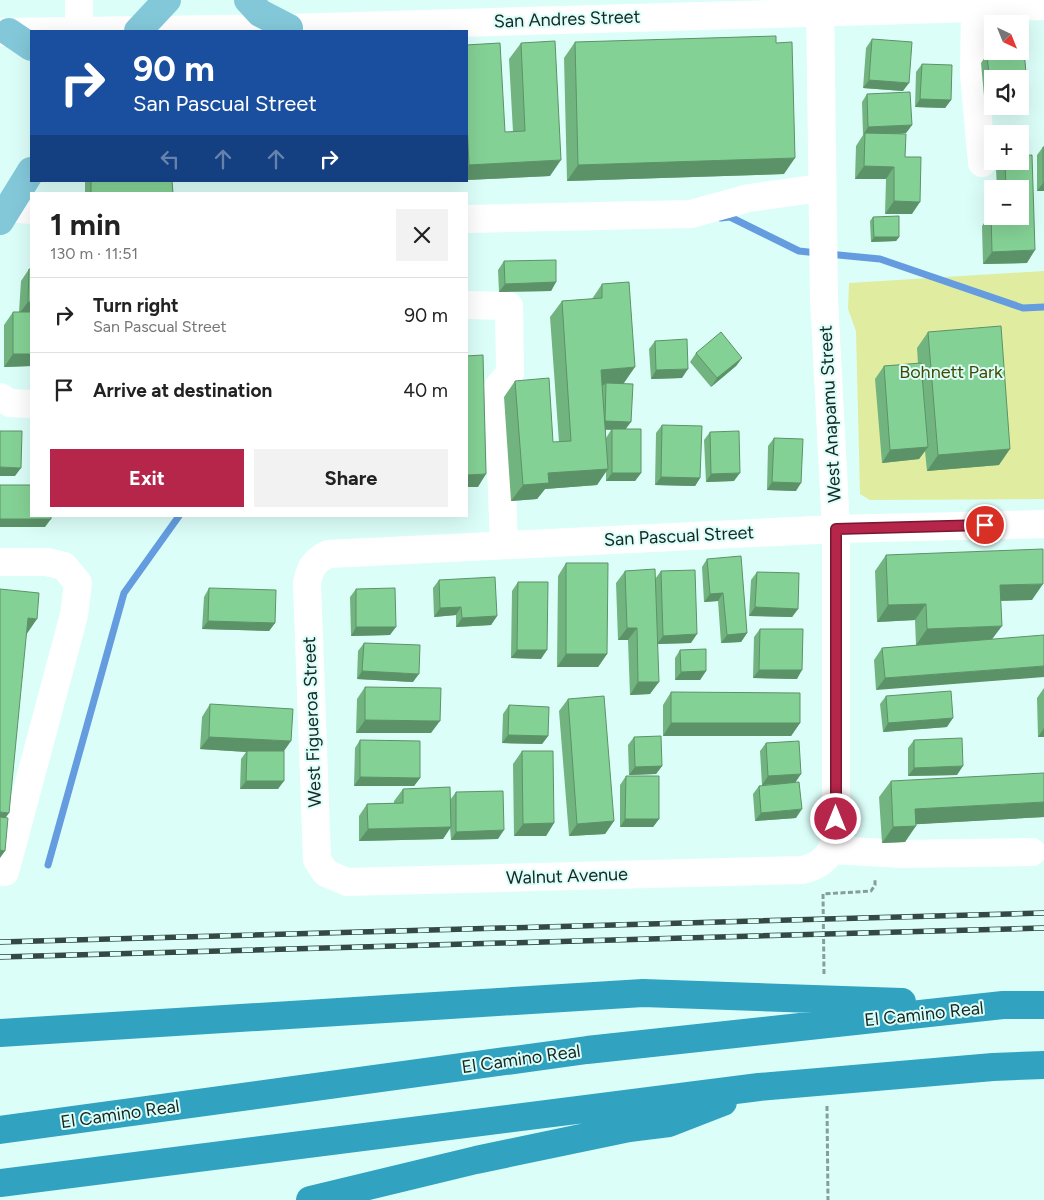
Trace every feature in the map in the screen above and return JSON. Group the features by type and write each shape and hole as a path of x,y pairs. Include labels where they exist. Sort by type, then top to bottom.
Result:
{"highway":[{"path":"0,1032 643,993 1004,1005"},
{"name":"El Camino Real","path":"0,1130 587,1050 1004,1005 1044,1005"},
{"path":"0,1183 759,1087 983,1067 1044,1065"},
{"path":"310,1200 495,1156 629,1128 670,1123 759,1087"}],"main road":[{"path":"140,30 167,0"},
{"path":"248,0 260,13 290,28"},
{"path":"5,32 30,46"},
{"path":"13,213 30,173"}],"street":[{"path":"79,0 79,30"},
{"name":"San Andres Street","path":"140,30 290,28 820,6 976,8 1044,6"},
{"name":"West Anapamu Street","path":"820,6 824,299 836,529 836,828 832,850"},
{"path":"976,8 974,74 982,163"},
{"name":"San Andres Street","path":"5,32 30,32"},
{"path":"468,219 691,214 749,198 822,199"},
{"path":"468,305 509,306 510,373 498,387 504,545"},
{"path":"0,397 10,403 30,404"},
{"name":"San Pascual Street","path":"316,560 328,554 504,545 836,529 1044,524"},
{"name":"West Figueroa Street","path":"316,560 309,571 306,583 316,860 326,873 334,878"},
{"path":"0,562 47,562 64,566 78,582 74,615 5,872 0,872"},
{"path":"832,850 902,854 1032,852"},
{"name":"Walnut Avenue","path":"334,878 346,882 802,870 813,868 824,861 832,850"}],"green space":[{"name":"Bohnett Park","path":"1044,271 1044,499 870,500 860,494 856,331 848,309 849,283"}],"building":[{"path":"776,36 776,43 792,42 795,158 578,165 575,42"},
{"path":"872,39 912,42 909,83 869,80"},
{"path":"555,41 561,160 469,165 468,45 500,43 505,132 525,131 521,43"},
{"path":"988,60 1025,60 1026,70 988,70"},
{"path":"922,64 952,65 951,100 920,99"},
{"path":"910,92 912,125 868,127 867,94"},
{"path":"865,133 906,134 905,157 921,157 920,202 894,201 894,167 864,166"},
{"path":"1044,147 1044,183 1043,183"},
{"path":"1029,155 1032,155 1035,250 992,252 991,225 1029,225 1029,180 1006,180 1005,170 1029,170"},
{"path":"91,182 172,182 173,192 91,192"},
{"path":"899,216 899,237 874,237 873,217"},
{"path":"556,260 556,282 505,284 504,261"},
{"path":"29,269 30,269 30,302 28,302"},
{"path":"629,282 635,367 601,370 608,469 548,473 549,483 523,485 515,381 549,378 553,442 571,441 562,301 602,298 602,284"},
{"path":"13,312 30,312 30,354 13,354"},
{"path":"1001,326 1010,449 938,455 928,332"},
{"path":"721,332 742,358 717,378 696,353"},
{"path":"687,339 688,369 656,370 655,341"},
{"path":"483,355 486,474 468,475 468,356"},
{"path":"921,363 928,447 890,450 884,366"},
{"path":"606,383 633,384 631,422 605,421"},
{"path":"662,425 702,426 700,478 661,477"},
{"path":"612,429 641,429 641,473 612,473"},
{"path":"0,431 22,431 21,468 0,467"},
{"path":"739,431 740,473 711,474 710,432"},
{"path":"774,438 803,439 801,483 772,482"},
{"path":"0,485 30,485 30,517 51,517 51,519 0,519"},
{"path":"1043,549 1043,584 1000,585 1002,626 927,629 926,604 888,605 886,555"},
{"path":"741,556 747,633 727,635 723,593 710,594 707,559"},
{"path":"566,563 608,563 607,654 566,654"},
{"path":"655,569 659,682 638,682 637,628 627,628 625,571"},
{"path":"695,570 697,634 663,636 661,571"},
{"path":"757,572 799,573 798,609 755,607"},
{"path":"495,577 497,616 462,618 461,607 440,608 439,580"},
{"path":"518,582 548,582 547,650 517,650"},
{"path":"209,588 276,590 275,623 208,621"},
{"path":"395,588 396,627 356,627 356,589"},
{"path":"0,589 39,593 37,619 28,618 9,813 0,812"},
{"path":"760,629 803,629 802,670 759,670"},
{"path":"1044,635 1044,666 885,678 882,648"},
{"path":"364,643 420,645 419,674 362,671"},
{"path":"706,649 706,671 681,672 680,650"},
{"path":"365,687 441,688 440,721 365,720"},
{"path":"951,691 953,718 888,723 886,696"},
{"path":"671,692 800,693 800,723 671,723"},
{"path":"604,696 614,821 577,824 568,699"},
{"path":"210,704 293,709 291,741 209,737"},
{"path":"509,705 549,707 548,736 508,735"},
{"path":"661,736 662,766 635,767 634,737"},
{"path":"962,738 963,766 914,768 914,740"},
{"path":"360,740 420,741 420,778 360,777"},
{"path":"799,741 801,774 768,776 766,743"},
{"path":"247,751 284,751 284,781 246,781"},
{"path":"522,751 553,751 554,823 523,824"},
{"path":"1044,773 1044,802 915,809 916,826 893,827 891,781"},
{"path":"626,776 659,776 659,819 625,819"},
{"path":"799,782 802,809 761,813 759,786"},
{"path":"450,787 451,827 368,829 367,804 403,803 403,789"},
{"path":"503,791 504,830 456,832 456,792"},
{"path":"0,817 8,818 5,851 0,850"}],"waterway":[{"path":"721,218 730,217 799,251 817,253"},
{"path":"828,254 880,259 1023,308 1044,307"},
{"path":"48,865 124,593 178,517"}],"railway":[{"path":"0,942 1044,913"},
{"path":"0,957 1044,928"}],"route":[{"path":"836,819 836,529 985,525"}]}
